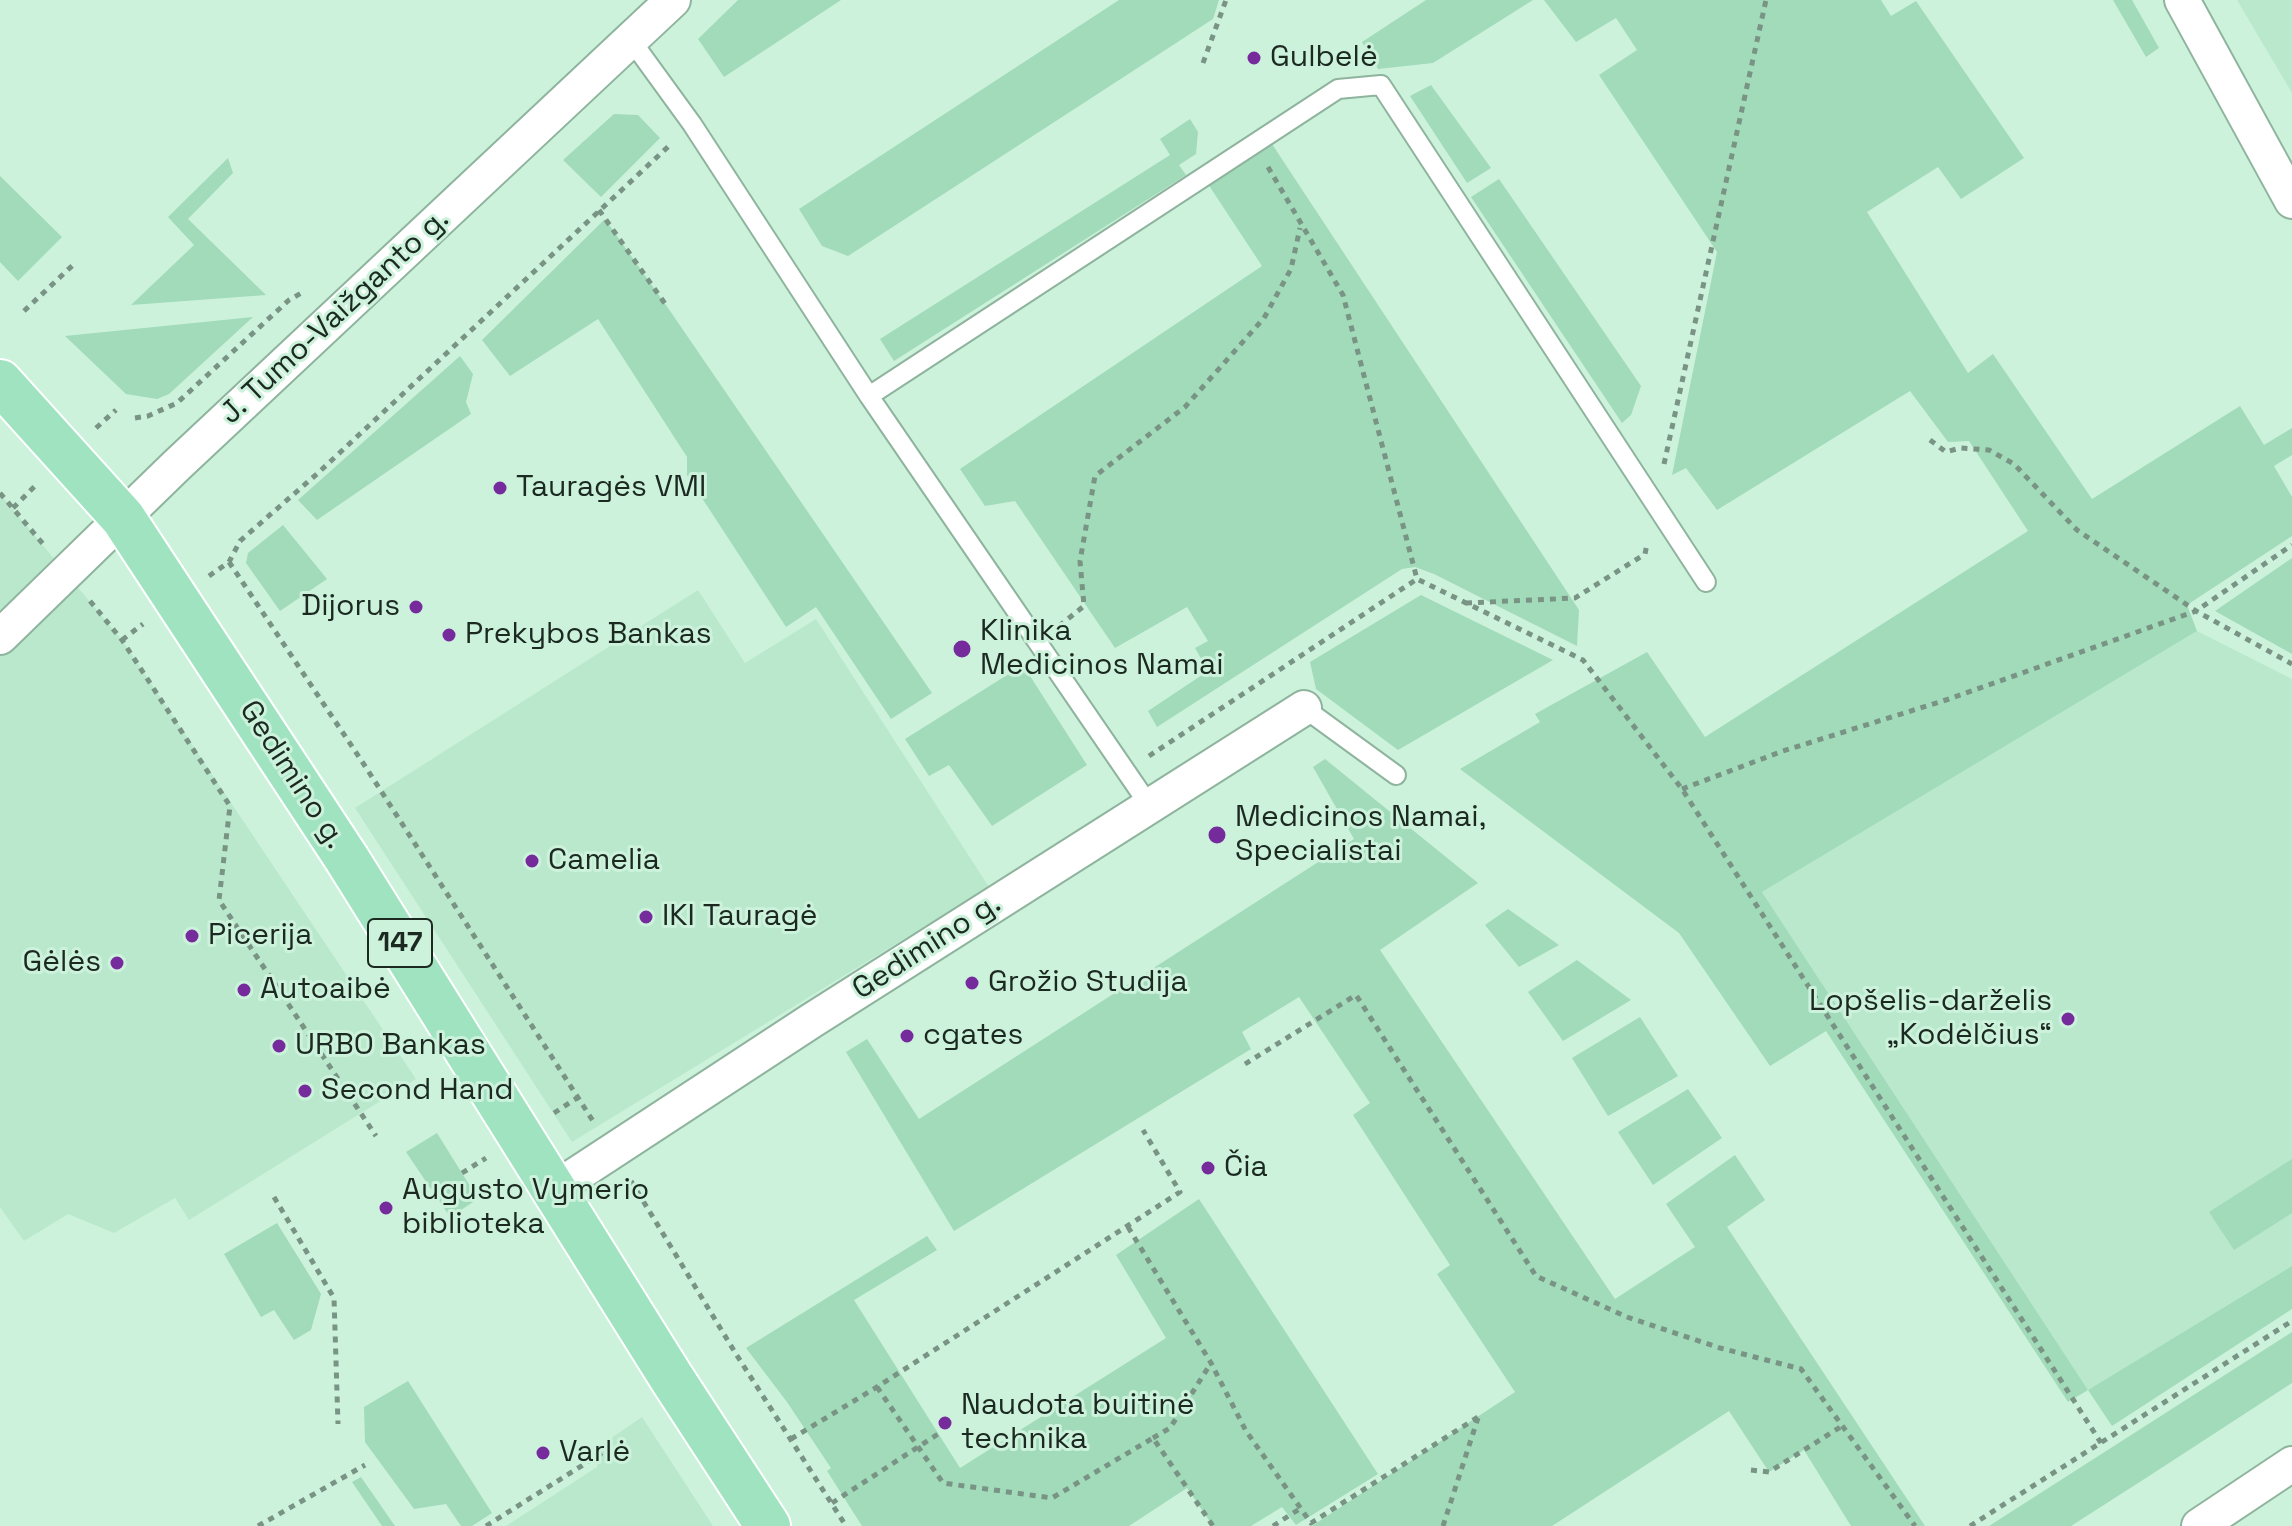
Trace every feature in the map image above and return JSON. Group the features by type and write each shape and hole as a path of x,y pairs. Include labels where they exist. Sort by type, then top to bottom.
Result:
{"main road":[{"name":"Gedimino g.","path":"0,382 123,518 347,859 553,1190 768,1526"}],"street":[{"name":"J. Tumo-Vaižganto g.","path":"0,637 673,0"},
{"path":"2182,0 2292,201"},
{"name":"Gedimino g.","path":"553,1190 1304,708"},
{"path":"2199,1526 2292,1464"}],"lane":[{"path":"631,40 692,124 869,396 1149,805"},
{"path":"869,396 1338,89 1381,85 1706,582"},
{"path":"1304,708 1396,775"}],"path":[{"path":"1203,63 1226,0"},
{"path":"1464,603 1575,598 1645,554 1766,0"},
{"path":"692,124 318,473 240,541 229,562 613,1152 846,1526"},
{"path":"1254,142 1343,295 1417,579 1583,660 1682,789 2101,1443"},
{"path":"599,210 668,308"},
{"path":"1040,642 1084,606 1080,561 1095,476 1185,407 1264,318 1291,269 1301,226"},
{"path":"24,311 73,265"},
{"path":"1930,440 1946,452 1960,448 1989,450 2014,464 2077,530 2196,611 2292,664"},
{"path":"0,493 122,640 230,806 219,900 376,1136"},
{"path":"1682,789 1783,751 1949,699 2196,611 2292,545"},
{"path":"1245,1064 1356,995 1536,1276 1627,1317 1720,1348 1801,1369 1915,1526"},
{"path":"791,1439 1180,1192 1143,1130"},
{"path":"274,1197 334,1298 338,1424"},
{"path":"1128,1227 1211,1363 1246,1431 1313,1524 1478,1417 1443,1526"},
{"path":"1970,1526 2292,1321"},
{"path":"877,1387 943,1483 1052,1498 1170,1428 1211,1363"},
{"path":"1751,1470 1769,1472 1842,1426"},
{"path":"832,1503 938,1434"},
{"path":"1153,1438 1213,1526"},
{"path":"486,1526 602,1453"},
{"path":"258,1526 365,1465"},
{"path":"1273,1526 1301,1508"}],"shaded area":[{"path":"738,0 841,0 724,77 698,39"},
{"path":"1119,0 1219,0 1213,19 848,256 822,246 799,209"},
{"path":"1426,0 1533,0 1433,63 1378,69 1362,42"},
{"path":"1544,0 1881,0 1891,16 1916,1 2024,158 1961,199 1938,167 1867,212 1968,373 1993,354 2092,499 2240,406 2264,445 2292,428 2292,455 2274,466 2292,497 2292,536 2187,605 2197,631 1762,892 2088,1390 2068,1402 1826,1031 1770,1066 1679,933 1460,769 1540,722 1535,714 1647,652 1705,737 2028,531 1969,441 1948,442 1910,391 1717,510 1686,468 1672,475 1717,252 1599,75 1637,50 1616,18 1576,42"},
{"path":"2113,0 2132,0 2159,48 2146,57"},
{"path":"2237,0 2292,0 2292,93"},
{"path":"1431,85 1491,168 1467,183 1410,96"},
{"path":"614,114 638,115 660,138 601,197 563,160"},
{"path":"1190,119 1198,132 1196,154 1179,165 1186,175 894,361 880,339 1170,155 1160,139"},
{"path":"1272,144 1579,610 1577,646 1434,574 1415,567 1402,569 1157,727 1148,711 1208,671 1195,648 1208,641 1187,607 1115,648 1015,501 985,506 960,469 1262,266 1208,184"},
{"path":"228,158 233,173 188,219 266,295 131,305 194,245 168,217"},
{"path":"0,176 62,237 18,281 0,262"},
{"path":"1499,179 1641,386 1631,415 1622,423 1471,197"},
{"path":"605,219 932,693 891,719 816,607 786,627 687,475 687,457 598,319 510,376 482,340"},
{"path":"253,317 169,394 157,399 126,394 65,336"},
{"path":"460,356 473,374 466,402 471,414 317,520 298,500"},
{"path":"0,494 122,640 416,1079 189,1220 175,1198 114,1233 68,1214 24,1241 0,1207"},
{"path":"283,525 327,579 280,611 246,563 248,553"},
{"path":"2292,558 2292,654 2215,611"},
{"path":"698,590 745,663 816,619 989,887 572,1142 355,808"},
{"path":"1421,595 1553,660 1398,750 1316,689 1310,662"},
{"name":"Lopšelis-darželis „Kodėlčius“","path":"2197,631 2292,679 2292,1266 2088,1390 1762,892"},
{"path":"1023,665 1087,765 992,826 949,765 929,776 905,739"},
{"path":"1325,759 1478,883 1380,950 1615,1299 1695,1247 1666,1204 1735,1155 1765,1200 1727,1227 1925,1526 1851,1526 1804,1450 1769,1472 1729,1411 1552,1526 1312,1526 1515,1392 1437,1274 1450,1265 1353,1115 1370,1103 1299,997 1242,1032 1251,1049 954,1231 846,1052 867,1039 919,1119 1354,839 1313,767"},
{"path":"1508,909 1559,945 1519,967 1485,925"},
{"path":"1577,960 1631,1000 1563,1041 1528,992"},
{"path":"1640,1017 1678,1076 1608,1116 1572,1058"},
{"path":"1688,1089 1722,1138 1653,1185 1618,1132"},
{"path":"437,1133 478,1199 450,1217 406,1152"},
{"path":"2292,1159 2292,1213 2234,1250 2209,1212"},
{"path":"1199,1199 1378,1474 1296,1525 1282,1507 1251,1526 1213,1526 1187,1488 1129,1526 862,1526 827,1471 831,1468 746,1348 927,1236 937,1250 854,1300 960,1468 1166,1338 1116,1255"},
{"path":"277,1223 321,1294 311,1330 294,1340 274,1310 261,1317 224,1254"},
{"path":"2292,1266 2292,1309 2112,1426 2088,1390"},
{"path":"2292,1332 2292,1383 2146,1478 2071,1526 1989,1526"},
{"path":"408,1381 492,1513 472,1526 461,1526 446,1504 414,1509 365,1442 364,1407"},
{"path":"642,1417 713,1526 506,1526 597,1467 601,1445"},
{"path":"361,1477 395,1526 382,1526 352,1482"}],"place":[{"name":"Gulbelė","path":"1254,58"},
{"name":"Tauragės VMI","path":"500,488"},
{"name":"Dijorus","path":"416,607"},
{"name":"Prekybos Bankas","path":"449,635"},
{"name":"Klinika Medicinos Namai","path":"962,649"},
{"name":"Medicinos Namai, Specialistai","path":"1217,835"},
{"name":"Camelia","path":"532,861"},
{"name":"IKI Tauragė","path":"646,917"},
{"name":"Picerija","path":"192,936"},
{"name":"Gėlės","path":"117,963"},
{"name":"Grožio Studija","path":"972,983"},
{"name":"Autoaibė","path":"244,990"},
{"name":"Lopšelis-darželis „Kodėlčius“","path":"2068,1019"},
{"name":"cgates","path":"907,1036"},
{"name":"URBO Bankas","path":"279,1046"},
{"name":"Second Hand","path":"305,1091"},
{"name":"Čia","path":"1208,1168"},
{"name":"Augusto Vymerio biblioteka","path":"386,1208"},
{"name":"Naudota buitinė technika","path":"945,1423"},
{"name":"Varlė","path":"543,1453"}]}
